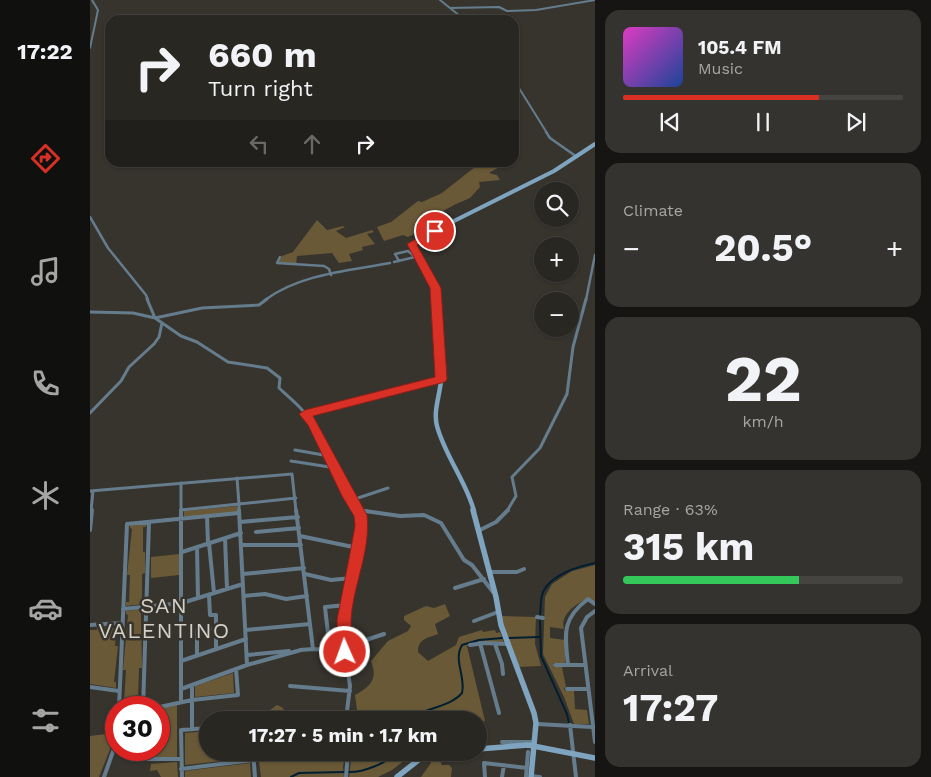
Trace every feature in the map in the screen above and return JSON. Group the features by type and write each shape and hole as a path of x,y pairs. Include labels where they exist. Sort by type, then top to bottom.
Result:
{"street":[{"path":"90,48 95,32 98,10 92,0"},
{"path":"440,0 459,15"},
{"path":"450,8 499,7 507,11 536,10 595,0"},
{"path":"519,88 550,138 577,157"},
{"path":"529,777 535,744 536,724 531,702 508,644 498,612 490,572 477,531 471,501 436,425 436,411 441,379 436,288 417,257 412,244 420,238 547,175 595,144"},
{"path":"90,217 108,248 146,295 155,318"},
{"path":"400,261 395,254 408,251 417,257"},
{"path":"477,531 499,521 512,504 516,496 512,477 540,448 562,405 569,387 574,347 585,306 595,255"},
{"path":"280,257 277,263 324,266 328,268 331,275"},
{"path":"155,318 202,308 259,305 290,284 417,257"},
{"path":"90,312 132,313 155,318 228,362 272,370 280,378 279,388 295,402 313,424 358,510 361,526 344,620 345,652 350,692 346,711"},
{"path":"90,414 121,381 129,367 154,344 159,337 162,323"},
{"path":"305,414 441,379"},
{"path":"295,450 329,456"},
{"path":"291,461 336,468"},
{"path":"90,528 92,491 292,474 313,649"},
{"path":"238,478 248,665"},
{"path":"181,483 181,702"},
{"path":"352,500 388,488"},
{"path":"181,510 296,498"},
{"path":"358,510 400,516 424,515 441,523 464,560 472,565 496,597"},
{"path":"119,696 127,524 240,513"},
{"path":"207,516 214,593"},
{"path":"240,522 298,517"},
{"path":"143,696 149,522"},
{"path":"256,532 299,528"},
{"path":"182,552 241,533"},
{"path":"300,536 358,548"},
{"path":"224,538 228,589"},
{"path":"241,544 262,543 281,547 301,545"},
{"path":"197,547 198,598"},
{"path":"243,574 304,568"},
{"path":"490,572 517,572 524,569"},
{"path":"304,574 331,580 352,578"},
{"path":"455,588 484,579"},
{"path":"123,609 182,603 243,584"},
{"path":"244,596 265,594 286,599 307,596"},
{"path":"209,595 210,616 216,615 216,648"},
{"path":"568,665 566,622 575,607 588,599 595,604"},
{"path":"330,651 325,607 347,605"},
{"path":"595,611 587,617 581,628 595,742"},
{"path":"474,621 498,612"},
{"path":"537,617 542,618"},
{"path":"90,626 122,623"},
{"path":"246,630 310,624"},
{"path":"197,655 197,630 216,629"},
{"path":"345,646 384,634"},
{"path":"182,661 246,639"},
{"path":"480,644 499,713"},
{"path":"495,644 502,664 503,674"},
{"path":"470,646 508,644"},
{"path":"247,655 313,649 345,652"},
{"path":"181,689 248,665 301,650"},
{"path":"556,665 585,665"},
{"path":"170,705 192,700 238,695 236,669"},
{"path":"192,685 192,729"},
{"path":"90,686 119,691"},
{"path":"290,686 350,692"},
{"path":"567,689 587,689"},
{"path":"536,724 592,726"},
{"path":"570,725 576,777"},
{"path":"182,777 181,730 199,729"},
{"path":"502,742 535,744 595,758"},
{"path":"487,748 535,744"},
{"path":"528,752 527,768 529,777"},
{"path":"170,759 181,759"},
{"path":"104,777 110,761"},
{"path":"181,769 246,761"},
{"path":"254,761 255,777"},
{"path":"346,761 346,776"},
{"path":"398,777 417,761"},
{"path":"484,777 484,763 527,768"},
{"path":"502,777 504,765"},
{"path":"529,777 540,777"}],"shaded area":[{"path":"475,167 499,167 489,173 497,175 500,180 479,182 480,187 470,198 432,217 427,228 408,237 403,235 384,241 377,227 391,222 418,201 422,202 442,193"},
{"path":"317,220 327,230 345,227 336,231 346,238 372,230 374,232 367,234 375,244 362,247 363,250 349,254 352,261 339,263 332,253 297,256 296,265 278,262 282,256 293,252"},
{"path":"237,506 238,512 184,517 184,511"},
{"path":"146,524 146,527 143,527 145,573 142,574 142,600 144,600 144,604 126,606 126,602 129,602 130,575 127,575 132,529 130,525"},
{"path":"179,554 179,575 151,578 151,557"},
{"path":"595,565 595,603 588,598 574,606 564,619 564,629 550,627 550,638 565,640 565,663 553,663 553,667 562,667 565,691 574,691 575,709 587,710 589,724 574,724 564,697 543,654 545,597 552,584 572,571"},
{"path":"445,604 450,616 435,624 438,634 421,642 418,648 418,652 428,661 456,645 459,637 482,630 483,632 495,630 496,633 500,632 504,643 474,642 467,646 483,711 357,711 355,695 372,681 374,673 371,661 388,641 408,631 411,626 404,620 404,616 426,606 434,608"},
{"path":"144,609 143,613 141,613 142,668 139,668 138,696 124,696 126,670 123,670 128,615 126,611"},
{"path":"501,616 536,617 535,644 541,666 518,667 505,633"},
{"path":"119,626 119,633 116,633 115,646 118,646 114,682 116,682 116,688 90,684 90,630 97,630 97,627 115,628"},
{"path":"233,673 234,693 195,697 195,686"},
{"path":"177,705 177,757 170,757 170,707"},
{"path":"277,705 283,708 284,711 269,711"},
{"path":"199,732 199,761 222,761 185,765 185,733"},
{"path":"105,734 105,761 99,777 90,777 90,736"},
{"path":"259,761 344,761 344,777 261,777"},
{"path":"351,761 404,761 378,777 349,777"},
{"path":"430,761 440,761 442,765 449,765 452,768 451,777 421,777 431,763"},
{"path":"177,762 178,777 161,777 157,770 150,771 151,764"},
{"path":"250,763 251,777 185,777 185,771"}],"waterway":[{"path":"540,616 542,595 552,580 573,569 595,563"},
{"path":"540,620 541,656 567,714 569,723"},
{"path":"509,638 539,637"},
{"path":"426,711 450,702 462,693 463,687 459,663 462,645 479,640 502,638"},
{"path":"348,772 360,771 385,761"},
{"path":"291,777 299,773 344,772"}],"district":[{"name":"SAN VALENTINO","path":"164,618"}],"route":[{"path":"345,652 344,620 358,548 361,526 360,515 348,496 313,424 305,414 441,379 436,288 412,247 414,242 435,231"}]}
